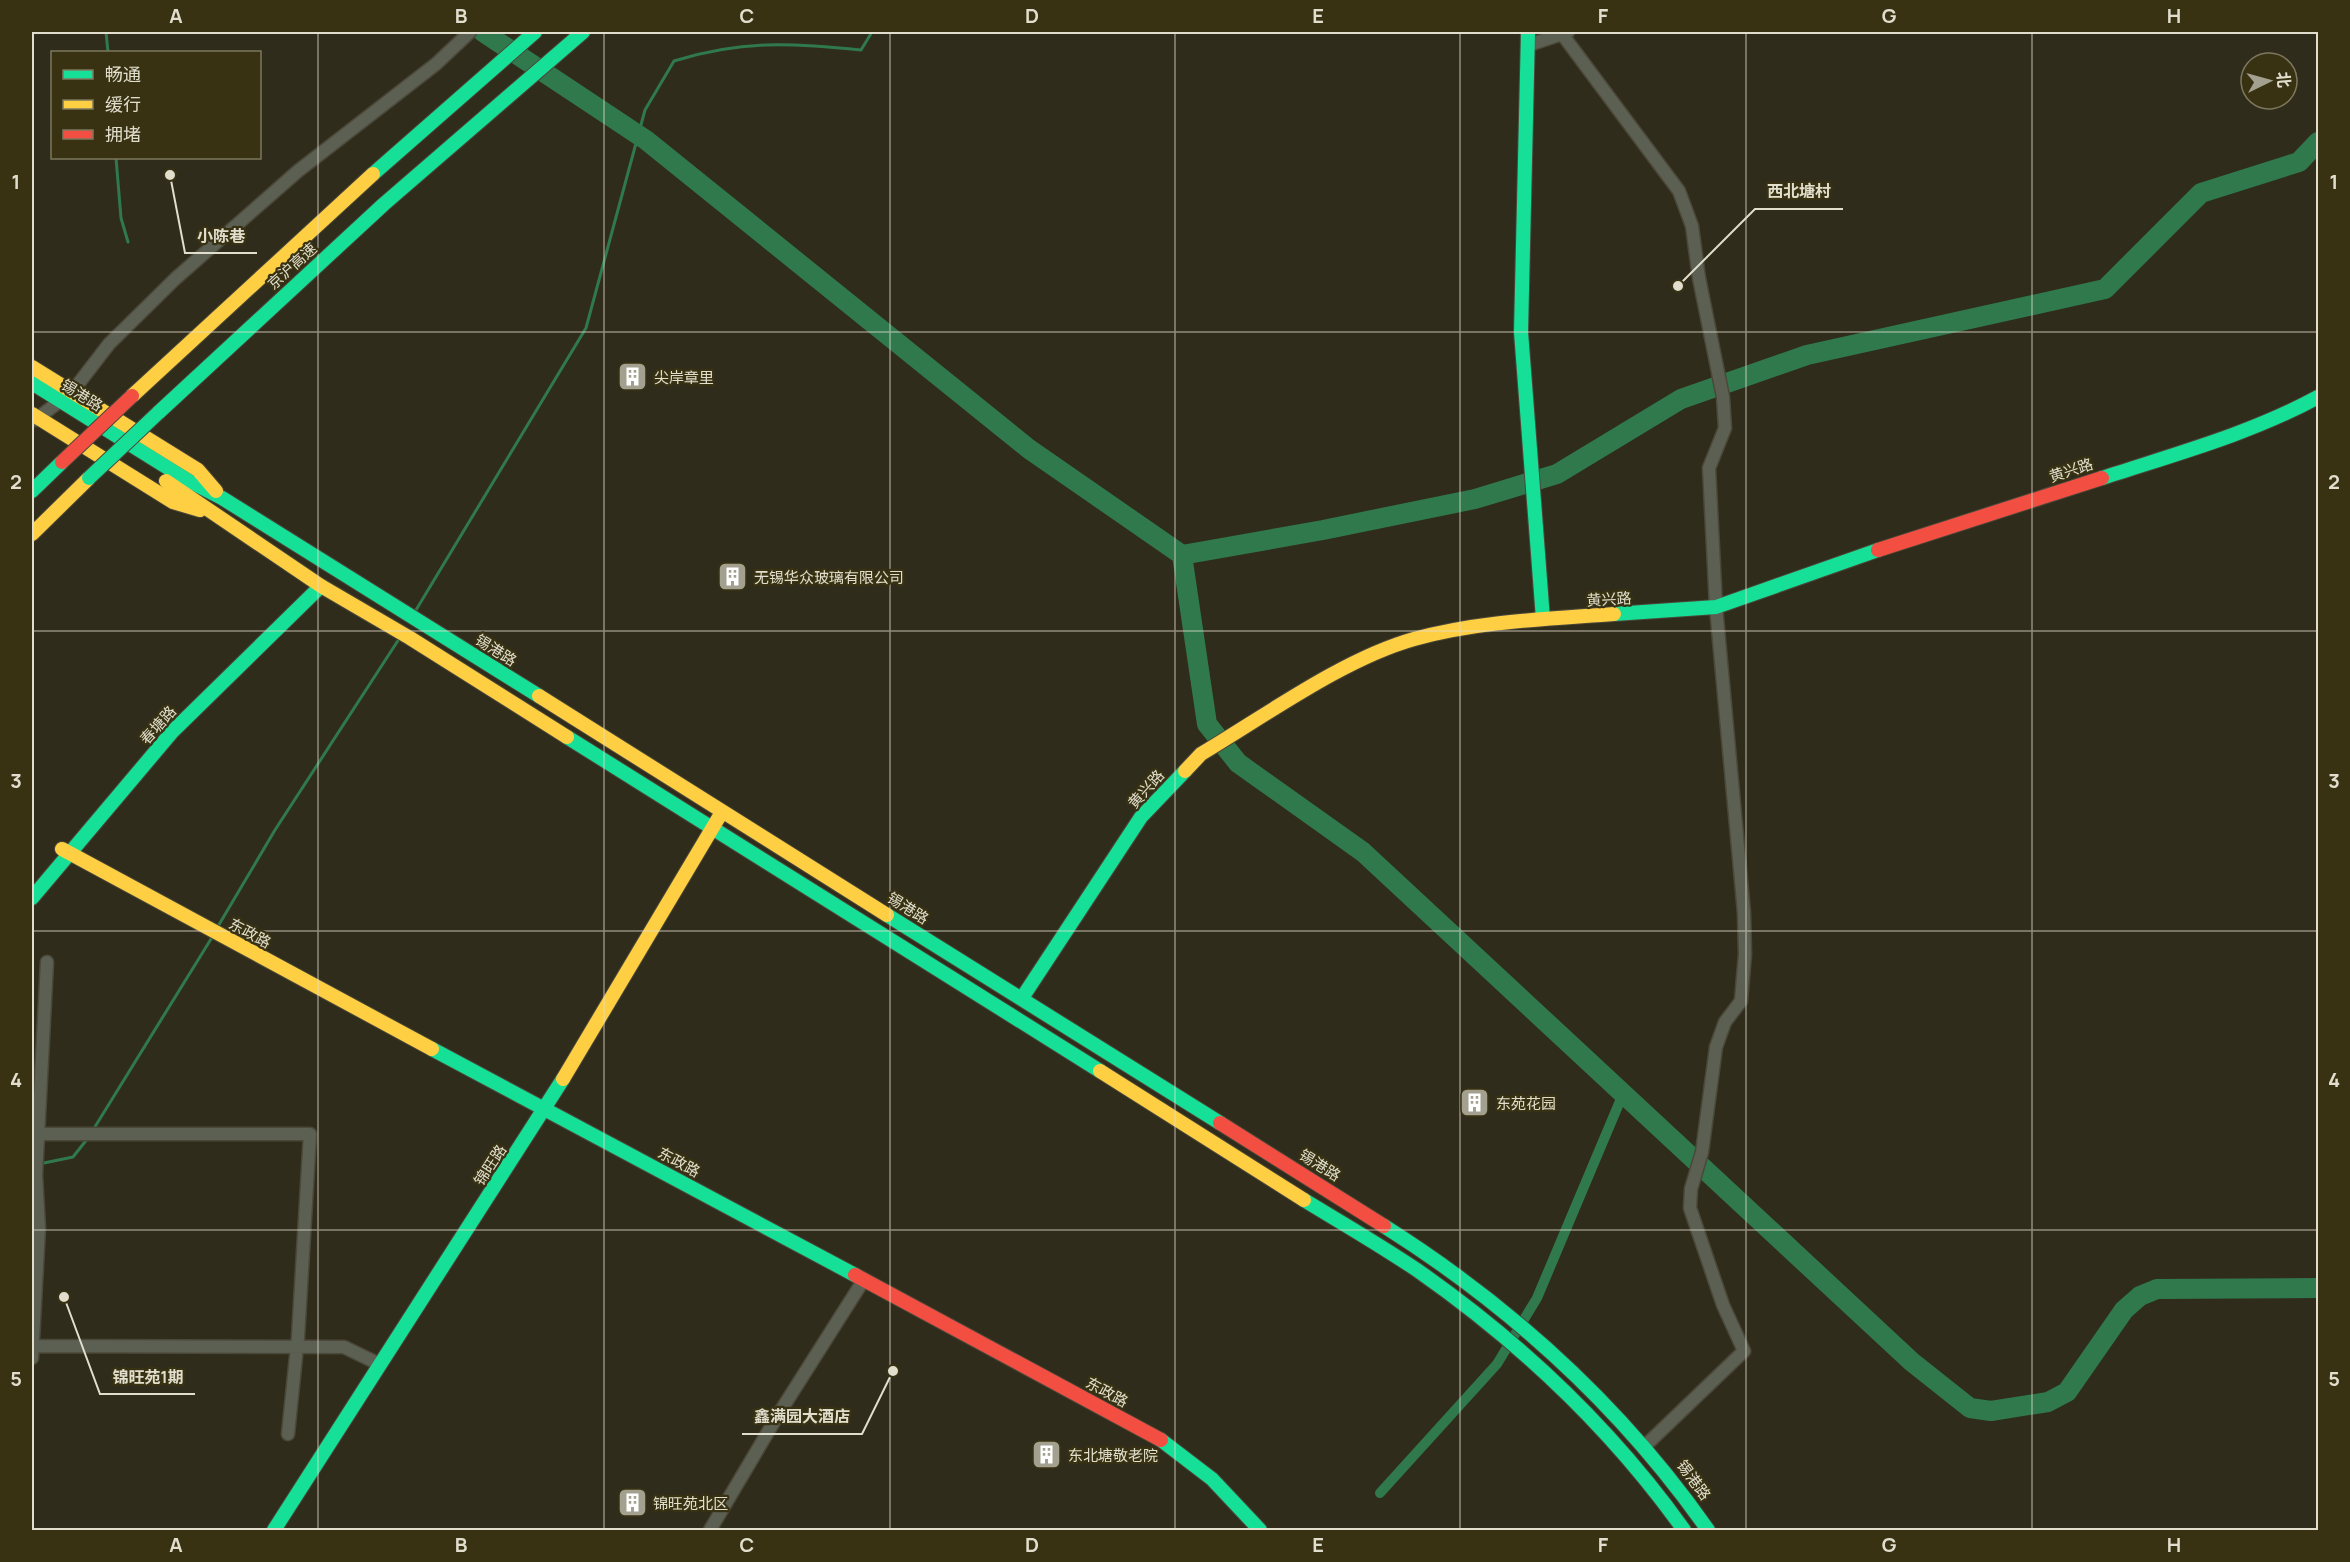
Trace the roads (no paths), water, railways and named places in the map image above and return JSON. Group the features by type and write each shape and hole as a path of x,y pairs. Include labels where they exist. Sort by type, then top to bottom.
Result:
{"main road":[{"name":"京沪高速","path":"32,491 248,287 535,32"},
{"name":"京沪高速","path":"32,534 270,308 499,103 583,32"},
{"path":"1529,38 1521,332 1543,619"},
{"path":"32,367 198,470 222,498"},
{"name":"锡港路","path":"32,383 56,406 316,583 393,627 1376,1244 1501,1332 1518,1347 1596,1421 1654,1488 1684,1530"},
{"name":"锡港路","path":"32,398 56,406 222,498 1397,1233 1514,1316 1565,1361 1647,1445 1708,1530"},
{"name":"黄兴路","path":"1022,998 1141,817 1201,754 1357,661 1414,639 1503,622 1716,607 1905,541 2217,441 2283,416 2319,398"},
{"path":"33,418 173,502 211,513"},
{"name":"春塘路","path":"32,898 62,856 165,726 316,583"},
{"name":"锦旺路","path":"274,1530 379,1364 542,1115 723,811"},
{"name":"春塘路","path":"32,883 62,856"},
{"name":"东政路","path":"62,856 861,1286 1152,1448 1212,1492 1246,1530"},
{"name":"东政路","path":"861,1286 1155,1436 1190,1459 1219,1483 1260,1530"}],"street":[{"path":"33,418 56,406 72,392 109,344 175,279 298,171 436,64 470,32"},
{"path":"1529,38 1565,33 1679,191 1692,225 1699,278 1723,396 1725,428 1709,468 1716,607 1744,913 1745,954 1741,1001 1725,1022 1716,1047 1702,1152 1691,1190 1690,1208 1723,1305 1744,1351 1647,1445"},
{"path":"32,1358 39,1228 36,1175 47,962"},
{"path":"38,1134 310,1134 297,1347 288,1434"},
{"path":"710,1530 772,1424 861,1286"},
{"path":"32,1346 344,1347 379,1364"}],"waterway":[{"path":"106,32 108,51"},
{"path":"483,32 646,140 1029,449 1182,555 1207,724 1238,763 1363,852 1912,1362 1970,1408 1991,1411 2048,1402 2067,1392 2124,1310 2140,1296 2157,1289 2318,1288"},
{"path":"416,610 586,328 645,110 674,61 722,49 745,46 789,45 861,50 872,32"},
{"path":"1182,555 1323,530 1475,499 1557,474 1681,399 1807,355 2105,289 2201,193 2299,162 2318,142"},
{"path":"116,159 121,218 128,242"},
{"path":"217,928 275,830 399,639"},
{"path":"93,1130 211,939"},
{"path":"1380,1493 1497,1364 1537,1298 1623,1094"},
{"path":"39,1164 73,1157 88,1138"}],"place":[{"name":"小陈巷","path":"170,175"},
{"name":"西北塘村","path":"1678,286"},
{"name":"尖岸章里","path":"633,377"},
{"name":"无锡华众玻璃有限公司","path":"733,577"},
{"name":"东苑花园","path":"1475,1103"},
{"name":"锦旺苑1期","path":"64,1297"},
{"name":"鑫满园大酒店","path":"893,1371"},
{"name":"东北塘敬老院","path":"1047,1455"},
{"name":"锦旺苑北区","path":"632,1503"}]}
